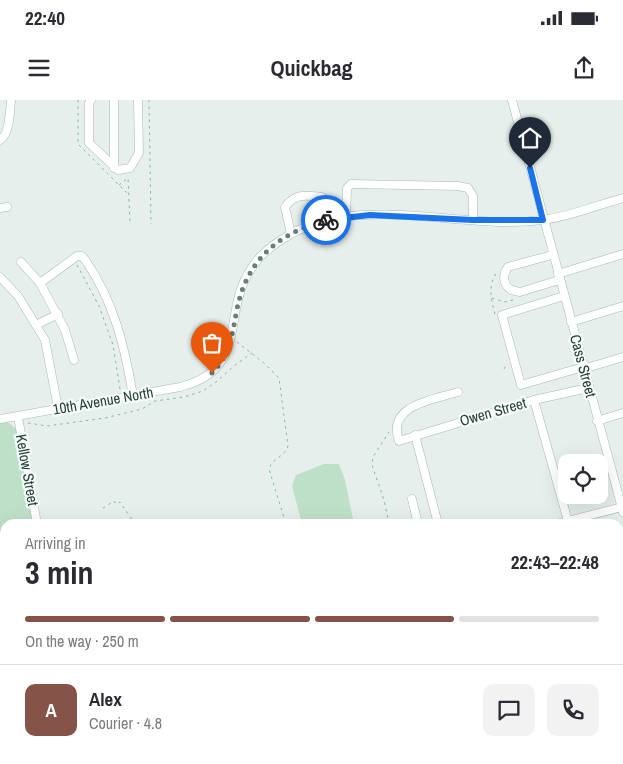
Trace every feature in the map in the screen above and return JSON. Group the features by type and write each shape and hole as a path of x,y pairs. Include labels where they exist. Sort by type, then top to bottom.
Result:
{"street":[{"path":"0,140 4,138 12,100"},
{"path":"91,100 88,143 118,170 130,168 138,158 138,100"},
{"path":"114,100 114,168"},
{"name":"Cass Street","path":"512,100 622,510"},
{"path":"346,216 347,188 351,184 458,186 468,188 473,196 473,220"},
{"path":"291,234 285,207 291,199 302,195 322,197 328,220"},
{"path":"232,338 240,296 250,269 268,250 291,234 328,220 346,216 370,215 473,220 543,220 623,198"},
{"path":"552,254 508,267 504,276 504,282 511,290 520,292 623,254"},
{"path":"40,283 77,256 82,256 108,297 120,331 133,396"},
{"path":"21,262 40,283 58,314 74,360"},
{"path":"0,278 18,296 45,340 58,408"},
{"path":"0,290 9,286"},
{"path":"564,296 502,315 521,385 623,357"},
{"path":"571,322 623,306"},
{"path":"36,325 58,314"},
{"name":"10th Avenue North","path":"0,420 189,385 205,378 223,360 232,338"},
{"name":"Owen Street","path":"458,392 414,405 405,411 398,419 396,425 399,441 534,400 588,388"},
{"path":"534,400 567,519"},
{"path":"597,421 623,413"},
{"name":"Kellow Street","path":"18,417 36,519"},
{"path":"415,435 437,519"},
{"path":"412,499 417,519"},
{"path":"578,519 622,510"}],"path":[{"path":"149,100 151,224"},
{"path":"119,185 128,178 130,223"},
{"path":"78,265 102,314 113,345 120,390"},
{"path":"495,316 490,298 492,278 500,268"},
{"path":"232,338 270,368 280,381 288,446 285,453 274,461 269,469 284,519"},
{"path":"19,425 31,422 47,426 105,418 142,409 155,401 184,397 203,391 252,353"},
{"path":"504,368 508,362"},
{"path":"388,519 372,464 373,457 390,430"},
{"path":"102,508 114,501 116,504 120,502 132,519"}],"green space":[{"path":"0,422 9,423 16,429 32,519 0,519"},
{"path":"324,464 339,464 345,480 353,519 301,519 292,486 296,475"}],"way so far":[{"path":"212,373 228,352 240,296 250,269 279,241 304,227 326,220"}],"route":[{"path":"326,220 357,215 473,220 543,220 530,168"}]}
